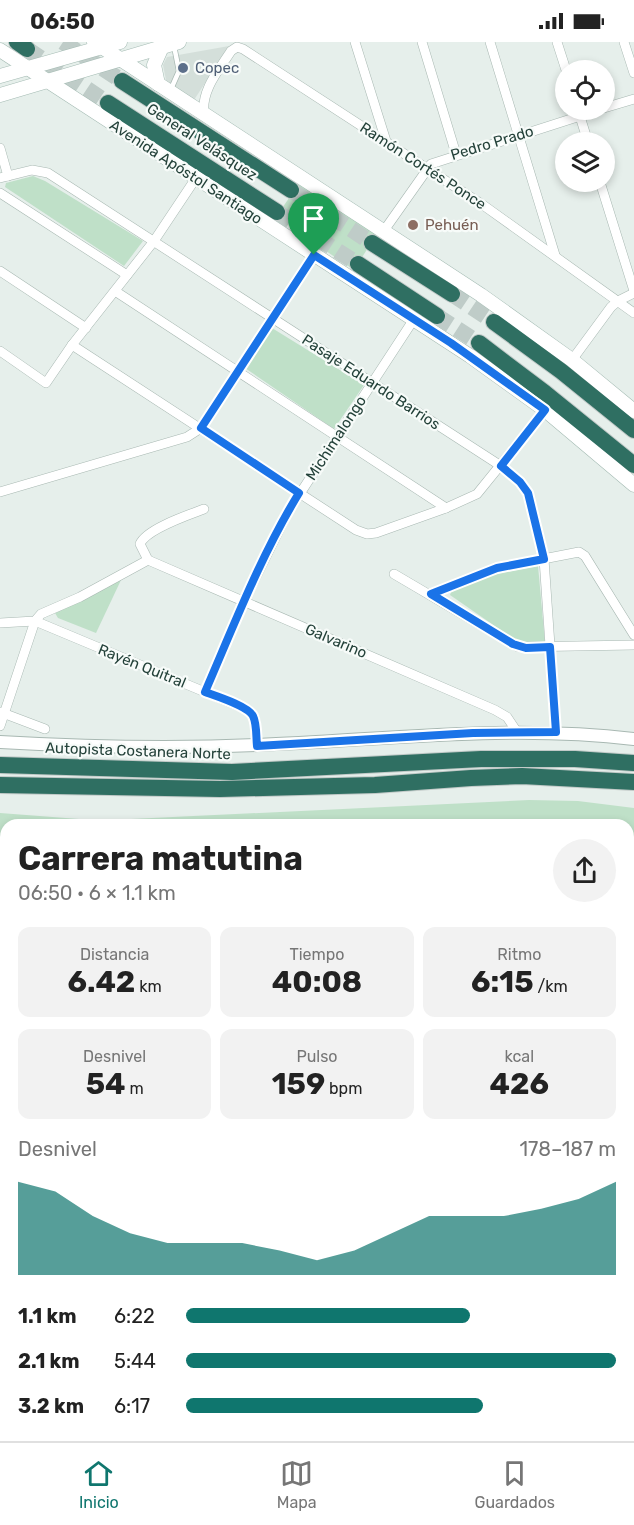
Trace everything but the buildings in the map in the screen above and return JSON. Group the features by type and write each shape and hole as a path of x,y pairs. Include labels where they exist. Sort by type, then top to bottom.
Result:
{"highway":[{"name":"General Velásquez","path":"122,81 291,190"},
{"name":"General Velásquez","path":"108,103 277,212"},
{"path":"378,237 452,294"},
{"path":"358,264 437,316"},
{"path":"494,322 561,371 634,430"},
{"path":"479,343 546,393 634,465"},
{"name":"Autopista Costanera Norte","path":"0,765 232,772 481,759 575,759 634,763"},
{"path":"0,785 220,789 375,785 522,777 634,782"}],"main road":[{"path":"0,76 98,44 120,42"},
{"path":"98,44 204,114 378,237 488,300 572,360 634,411"},
{"path":"0,95 171,44"},
{"path":"164,88 154,65 171,44"},
{"name":"Avenida Apóstol Santiago","path":"0,50 414,319 545,410 634,485"}],"street":[{"path":"355,42 386,141"},
{"path":"422,42 456,154"},
{"path":"490,42 555,255"},
{"path":"557,42 563,60"},
{"path":"624,42 634,73"},
{"name":"Ramón Cortés Ponce","path":"204,114 203,88 231,51 237,47 243,49 427,168 555,255 634,313"},
{"path":"615,105 634,99"},
{"name":"Pedro Prado","path":"378,237 427,168 437,160 558,120"},
{"path":"0,148 4,177"},
{"name":"Pasaje Eduardo Barrios","path":"4,177 32,170 43,171 501,466 520,482 528,493 544,559 556,732"},
{"path":"0,351 46,383 72,345 154,241 196,178"},
{"path":"572,360 611,307 634,292 603,192"},
{"path":"0,193 127,275"},
{"path":"0,492 188,437 201,428 314,255"},
{"path":"0,271 86,328"},
{"path":"115,291 447,508"},
{"name":"Michimalongo","path":"205,692 244,601 288,512 414,319"},
{"path":"72,345 356,530 367,534 376,533 447,508 477,494 545,410"},
{"path":"0,726 2,712 34,621 41,615 80,597 148,560 140,544 145,536 204,509"},
{"path":"431,594 497,568 577,552 583,554 634,635"},
{"name":"Galvarino","path":"148,560 495,710 507,717 517,732"},
{"path":"394,574 513,644 526,648 634,645"},
{"path":"0,623 34,621"},
{"name":"Rayén Quitral","path":"34,621 244,708 252,713 255,719 257,746"},
{"path":"2,712 45,729"},
{"path":"0,742 112,747 257,746 517,732 556,732 634,738"}],"lane":[{"path":"164,88 179,73 171,44"},
{"path":"179,73 184,76"}],"shaded area":[{"path":"229,46 194,100 166,80 163,65 167,57"}],"green space":[{"path":"33,176 45,181 143,241 124,266 5,187 6,183"},
{"path":"300,182 378,232 354,270 276,217"},
{"path":"272,328 364,385 334,429 245,368"},
{"path":"538,566 545,643 521,644 450,595 452,590 491,575"},
{"path":"121,580 96,633 58,618 55,613"},
{"path":"529,800 578,801 634,808 634,819 131,819"},
{"path":"0,813 79,819 0,819"}],"tunnel":[{"path":"63,42 122,81"},
{"path":"27,49 108,103"},
{"path":"291,190 372,243"},
{"path":"277,212 358,264"},
{"path":"452,294 494,322"},
{"path":"437,316 479,343"}],"place":[{"name":"Copec","path":"183,68"},
{"name":"Pehuén","path":"413,225"}],"route":[{"path":"314,255 451,343 545,410 501,466 526,488 544,559 497,568 431,594 518,647 550,647 556,732 473,733 257,746 255,719 252,713 205,692 244,601 299,493 201,428 314,255"}]}
